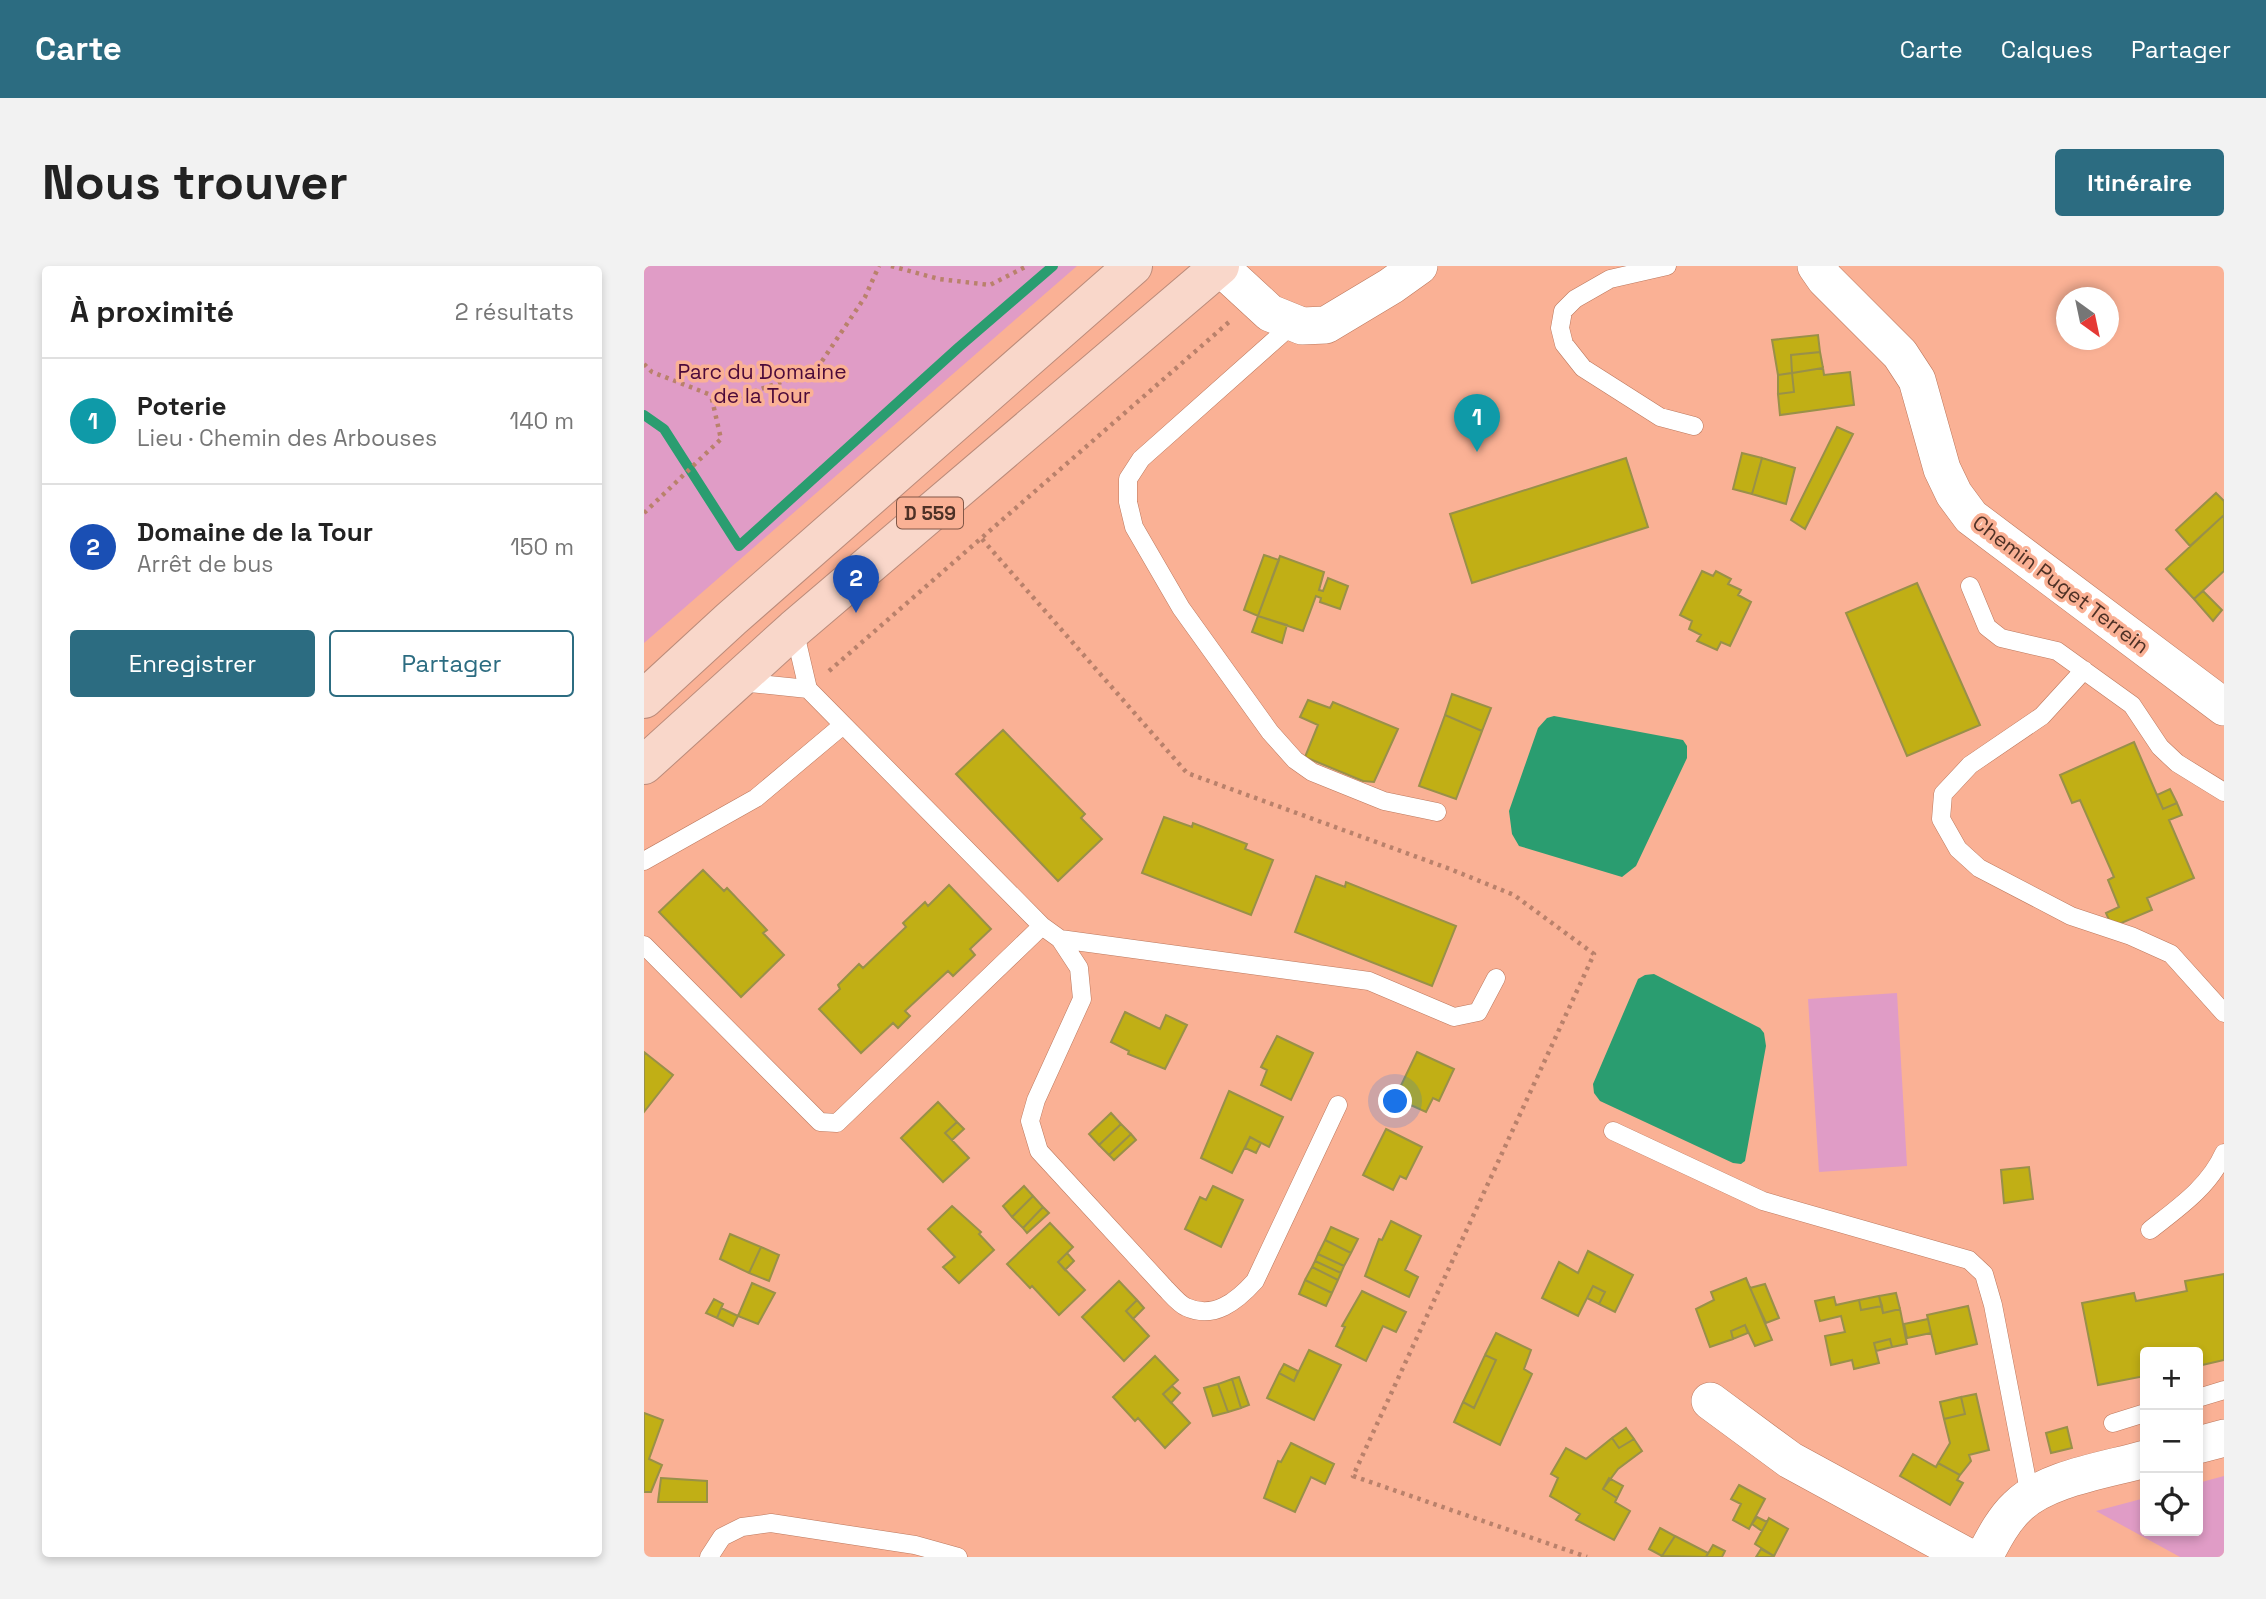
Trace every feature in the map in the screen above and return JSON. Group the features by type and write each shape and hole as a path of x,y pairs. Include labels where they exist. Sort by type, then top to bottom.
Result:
{"main road":[{"name":"D 559","path":"644,699 1133,266"},
{"name":"D 559","path":"644,765 794,629 1219,266"}],"street":[{"path":"1219,266 1270,313 1302,326 1326,325 1419,266"},
{"name":"Chemin Puget Terrein","path":"1816,266 1825,279 1900,354 1917,380 1942,469 1954,494 1971,517 2224,707"},
{"path":"1710,1401 1790,1460 1968,1557"},
{"path":"2203,1444 2224,1438"},
{"path":"1983,1557 2015,1508 2030,1496 2059,1483 2140,1461"}],"lane":[{"path":"1667,266 1610,279 1575,299 1563,312 1560,328 1564,344 1583,368 1660,417 1695,426"},
{"path":"1294,323 1141,459 1128,478 1128,502 1134,527 1181,608 1270,732 1295,760 1312,772 1384,801 1437,813"},
{"path":"1970,586 1987,627 1994,633 2001,638 2057,651 2132,705 2160,747 2177,763 2224,792"},
{"path":"794,629 808,689 1042,926 1060,939 1079,968 1082,999 1036,1100 1030,1121 1039,1151 1185,1307 1213,1311 1237,1301 1255,1281 1338,1105"},
{"path":"2084,670 2042,716 1970,765 1943,794 1941,820 1958,849 1979,868 2071,916 2131,936 2171,954 2224,1013"},
{"path":"736,682 808,689"},
{"path":"644,861 756,798 843,725"},
{"path":"644,945 820,1122 837,1123 1042,926"},
{"path":"1060,939 1369,981 1454,1017 1478,1012 1496,978"},
{"path":"1613,1131 1763,1201 1969,1260 1983,1274 1993,1305 2030,1496"},
{"path":"2150,1230 2189,1200 2218,1166 2224,1153"},
{"path":"2203,1396 2224,1390"},
{"path":"2113,1423 2140,1415"},
{"path":"709,1557 722,1537 742,1527 771,1523 915,1545 957,1557"}],"path":[{"path":"644,364 652,372 711,395 732,399 816,370 865,297 879,266"},
{"path":"891,266 939,279 990,285 1027,266"},
{"path":"808,689 1255,300"},
{"path":"644,513 721,439 711,395"},
{"path":"982,539 1187,773 1514,895 1594,954 1353,1476 1587,1557"}],"green space":[{"name":"Parc du Domaine de la Tour","path":"644,266 1077,266 644,643"},
{"path":"1897,993 1907,1166 1819,1172 1808,999"},
{"path":"2224,1476 2224,1557 2180,1557 2142,1536 2203,1536 2203,1482"},
{"path":"2140,1499 2140,1535 2096,1511"}],"shaded area":[{"path":"1554,716 1683,740 1687,746 1687,758 1636,866 1622,877 1519,846 1512,834 1509,811 1538,728 1547,718"},
{"path":"1654,974 1760,1028 1764,1033 1766,1046 1745,1161 1741,1164 1733,1163 1600,1101 1594,1093 1593,1084 1638,979"}],"building":[{"path":"1818,335 1820,352 1791,355 1792,373 1778,375 1772,340"},
{"path":"1820,352 1823,368 1792,373 1791,355"},
{"path":"1823,368 1824,375 1850,372 1854,405 1780,415 1778,394 1794,392 1792,373"},
{"path":"1792,373 1794,392 1778,394 1778,375"},
{"path":"1837,427 1853,434 1805,529 1791,520"},
{"path":"1742,453 1762,458 1752,494 1733,489"},
{"path":"1626,458 1648,527 1472,583 1450,514"},
{"path":"1762,458 1795,468 1786,504 1752,494"},
{"path":"2216,493 2224,501 2224,515 2190,546 2176,530"},
{"path":"2224,515 2224,571 2194,599 2166,569"},
{"path":"1264,555 1279,560 1258,616 1244,610"},
{"path":"1280,556 1324,572 1319,590 1323,591 1328,578 1348,586 1340,609 1320,602 1321,598 1316,596 1303,631 1258,616"},
{"path":"1702,571 1713,576 1716,571 1731,579 1728,584 1741,590 1738,595 1751,602 1730,646 1721,642 1717,650 1697,641 1701,635 1689,629 1692,621 1680,615"},
{"path":"1917,583 1980,725 1907,756 1846,613"},
{"path":"2203,591 2222,610 2213,621 2194,599"},
{"path":"1258,616 1287,625 1282,643 1252,632"},
{"path":"1452,694 1491,708 1482,731 1445,715"},
{"path":"1308,700 1330,708 1333,702 1398,729 1374,782 1363,781 1305,757 1318,725 1300,717"},
{"path":"1445,715 1482,731 1456,799 1419,786"},
{"path":"1003,730 1085,814 1081,818 1102,839 1058,881 956,774"},
{"path":"2134,742 2163,809 2177,803 2182,815 2169,820 2194,878 2147,898 2152,910 2112,927 2106,913 2119,907 2108,880 2114,877 2080,800 2072,803 2060,775"},
{"path":"2170,789 2177,803 2163,809 2157,795"},
{"path":"1164,817 1192,827 1193,823 1247,844 1245,849 1273,860 1251,915 1142,873"},
{"path":"703,870 724,891 727,888 767,930 763,933 784,955 741,997 659,912"},
{"path":"1316,876 1345,887 1346,882 1456,926 1432,986 1295,932"},
{"path":"949,885 991,929 970,949 975,955 953,976 948,971 905,1011 910,1016 898,1028 893,1023 861,1053 819,1009 840,989 838,985 859,964 863,968 906,927 903,923 925,902 928,906"},
{"path":"1125,1012 1160,1029 1166,1015 1187,1025 1165,1069 1128,1054 1129,1051 1111,1042"},
{"path":"1277,1036 1313,1053 1291,1100 1261,1085 1267,1070 1261,1067"},
{"path":"644,1052 673,1075 644,1112"},
{"path":"1417,1052 1454,1069 1439,1101 1433,1098 1426,1112 1395,1098"},
{"path":"1229,1091 1283,1117 1269,1147 1250,1137 1232,1173 1201,1158"},
{"path":"938,1102 957,1122 945,1133 969,1158 943,1182 901,1138"},
{"path":"1111,1113 1121,1124 1099,1145 1089,1134"},
{"path":"957,1122 964,1129 952,1140 945,1133"},
{"path":"1121,1124 1131,1134 1109,1155 1099,1145"},
{"path":"1386,1129 1422,1147 1406,1179 1400,1176 1393,1190 1363,1175"},
{"path":"1131,1134 1136,1140 1114,1160 1109,1155"},
{"path":"1250,1137 1261,1143 1256,1153 1245,1148"},
{"path":"2029,1167 2033,1199 2004,1203 2001,1170"},
{"path":"1024,1186 1033,1196 1012,1217 1003,1206"},
{"path":"1213,1186 1243,1200 1221,1247 1185,1229 1200,1197 1206,1200"},
{"path":"1033,1196 1043,1207 1023,1228 1012,1217"},
{"path":"952,1206 981,1232 979,1234 994,1250 959,1283 943,1267 955,1257 928,1229"},
{"path":"1043,1207 1049,1213 1027,1233 1023,1228"},
{"path":"1391,1221 1421,1236 1405,1270 1418,1277 1409,1297 1365,1276 1379,1239 1382,1240"},
{"path":"1050,1223 1073,1247 1058,1262 1085,1290 1059,1315 1007,1264"},
{"path":"1331,1227 1358,1239 1351,1253 1325,1240"},
{"path":"730,1234 761,1247 749,1273 720,1259"},
{"path":"1325,1240 1351,1253 1344,1266 1318,1254"},
{"path":"761,1247 779,1255 769,1281 749,1273"},
{"path":"1588,1251 1633,1275 1615,1312 1599,1304 1605,1292 1593,1286 1578,1316 1542,1298 1559,1262 1578,1273"},
{"path":"1067,1253 1074,1261 1065,1270 1058,1262"},
{"path":"1318,1254 1344,1266 1341,1273 1315,1261"},
{"path":"1315,1261 1341,1273 1338,1280 1312,1267"},
{"path":"1312,1267 1338,1280 1332,1293 1305,1280"},
{"path":"2224,1274 2224,1360 2203,1365 2203,1347 2140,1347 2140,1377 2098,1385 2082,1303 2134,1293 2136,1301 2187,1291 2185,1281"},
{"path":"1746,1278 1772,1340 1755,1346 1745,1325 1731,1331 1733,1339 1710,1347 1696,1309 1714,1300 1711,1292"},
{"path":"1305,1280 1332,1293 1326,1306 1299,1294"},
{"path":"1119,1281 1137,1300 1126,1311 1149,1336 1124,1361 1082,1317"},
{"path":"752,1283 775,1293 758,1324 738,1316"},
{"path":"1765,1284 1779,1318 1766,1323 1750,1288"},
{"path":"1593,1286 1605,1292 1599,1304 1587,1298"},
{"path":"1362,1291 1406,1312 1396,1332 1383,1326 1366,1361 1336,1346 1345,1327 1342,1326"},
{"path":"1896,1293 1900,1309 1883,1313 1879,1296"},
{"path":"1879,1296 1882,1306 1861,1310 1859,1300"},
{"path":"1834,1297 1836,1305 1859,1300 1861,1310 1882,1306 1883,1313 1900,1309 1907,1344 1892,1347 1890,1339 1874,1343 1879,1363 1854,1369 1852,1360 1831,1365 1825,1336 1845,1332 1841,1316 1820,1321 1815,1301"},
{"path":"714,1299 723,1304 717,1318 706,1313"},
{"path":"1137,1300 1144,1308 1133,1319 1126,1311"},
{"path":"1968,1306 1977,1344 1936,1354 1927,1315"},
{"path":"721,1308 738,1316 733,1326 717,1318"},
{"path":"1928,1319 1931,1333 1907,1338 1904,1324"},
{"path":"1745,1325 1748,1333 1733,1339 1731,1331"},
{"path":"1496,1333 1531,1350 1524,1369 1532,1374 1500,1445 1454,1422 1463,1402 1474,1408 1496,1360 1485,1355"},
{"path":"1890,1339 1892,1347 1876,1351 1874,1343"},
{"path":"1309,1350 1341,1365 1314,1420 1267,1398 1279,1373 1294,1381"},
{"path":"1485,1355 1496,1360 1474,1408 1463,1402"},
{"path":"1155,1356 1178,1380 1163,1394 1190,1423 1165,1448 1138,1418 1135,1421 1113,1397"},
{"path":"1284,1364 1298,1371 1294,1381 1279,1373"},
{"path":"1239,1377 1249,1405 1241,1408 1232,1379"},
{"path":"1232,1379 1241,1408 1228,1412 1218,1384"},
{"path":"1218,1384 1228,1412 1213,1416 1204,1388"},
{"path":"1172,1386 1180,1393 1171,1403 1163,1394"},
{"path":"1976,1394 1989,1450 1969,1455 1971,1461 1960,1475 1938,1463 1950,1443 1944,1419 1965,1414 1961,1397"},
{"path":"1961,1397 1965,1414 1944,1419 1940,1402"},
{"path":"644,1413 663,1420 649,1459 662,1465 651,1492 644,1492"},
{"path":"2067,1427 2072,1448 2051,1453 2046,1433"},
{"path":"1626,1428 1634,1439 1619,1448 1612,1438"},
{"path":"1612,1438 1619,1448 1634,1439 1642,1451 1618,1469 1603,1489 1617,1498 1615,1502 1630,1511 1614,1540 1576,1520 1580,1514 1550,1496 1558,1478 1551,1474 1566,1448 1586,1459"},
{"path":"1291,1443 1334,1464 1325,1484 1311,1477 1295,1512 1264,1498 1278,1461 1281,1462"},
{"path":"1913,1454 1936,1467 1938,1463 1960,1475 1957,1480 1963,1483 1950,1505 1900,1476"},
{"path":"661,1478 707,1481 707,1502 658,1502"},
{"path":"1609,1478 1623,1486 1617,1498 1603,1489"},
{"path":"1739,1485 1765,1499 1749,1529 1733,1520 1741,1504 1731,1499"},
{"path":"1757,1517 1767,1522 1762,1531 1752,1524"},
{"path":"1769,1518 1788,1529 1774,1556 1755,1544"},
{"path":"1660,1528 1675,1536 1662,1556 1649,1549"},
{"path":"1675,1536 1708,1553 1706,1557 1662,1556"},
{"path":"1713,1545 1725,1551 1722,1557 1706,1557"},
{"path":"1761,1549 1774,1556 1756,1557"}],"waterway":[{"path":"644,415 664,429 739,546 959,347 1053,266"}],"place":[{"name":"Poterie","path":"1477,452"},
{"name":"Domaine de la Tour","path":"856,613"}]}
